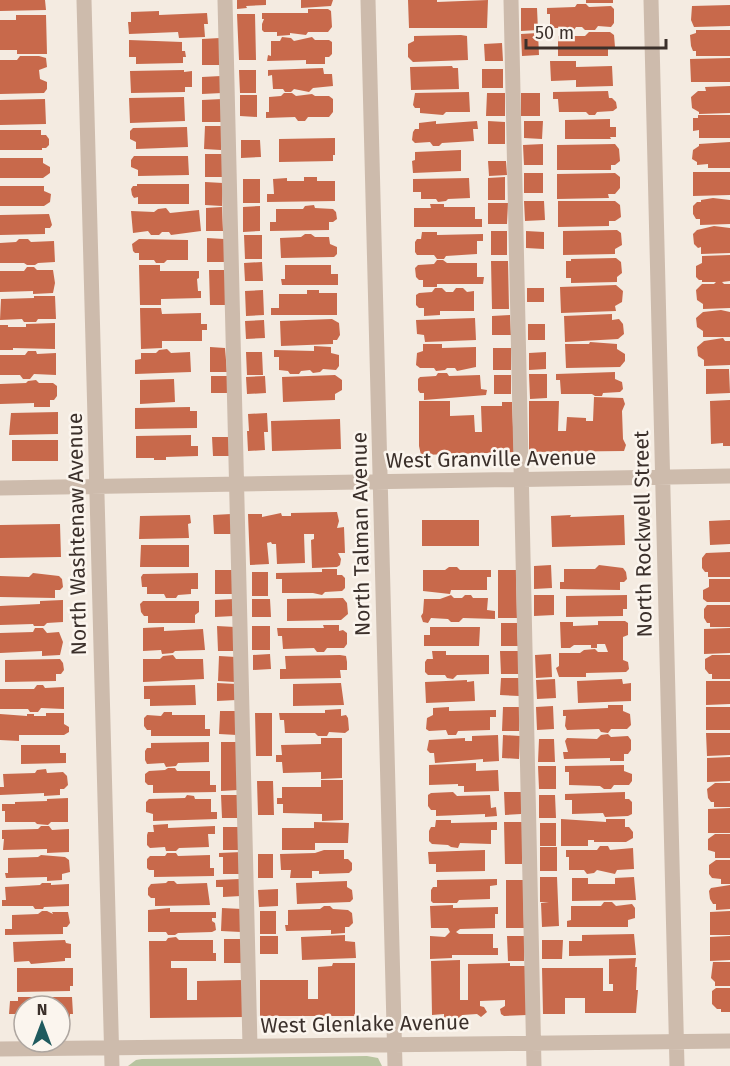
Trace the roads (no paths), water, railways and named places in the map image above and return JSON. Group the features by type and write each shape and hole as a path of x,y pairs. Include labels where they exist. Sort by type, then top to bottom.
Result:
{"street":[{"name":"North Washtenaw Avenue","path":"84,0 112,1066"},
{"path":"225,0 250,1046"},
{"name":"North Talman Avenue","path":"369,0 394,1066"},
{"path":"511,0 534,1066"},
{"name":"North Rockwell Street","path":"651,0 677,1066"},
{"name":"West Granville Avenue","path":"0,488 730,476"},
{"name":"West Glenlake Avenue","path":"0,1049 730,1041"}]}
